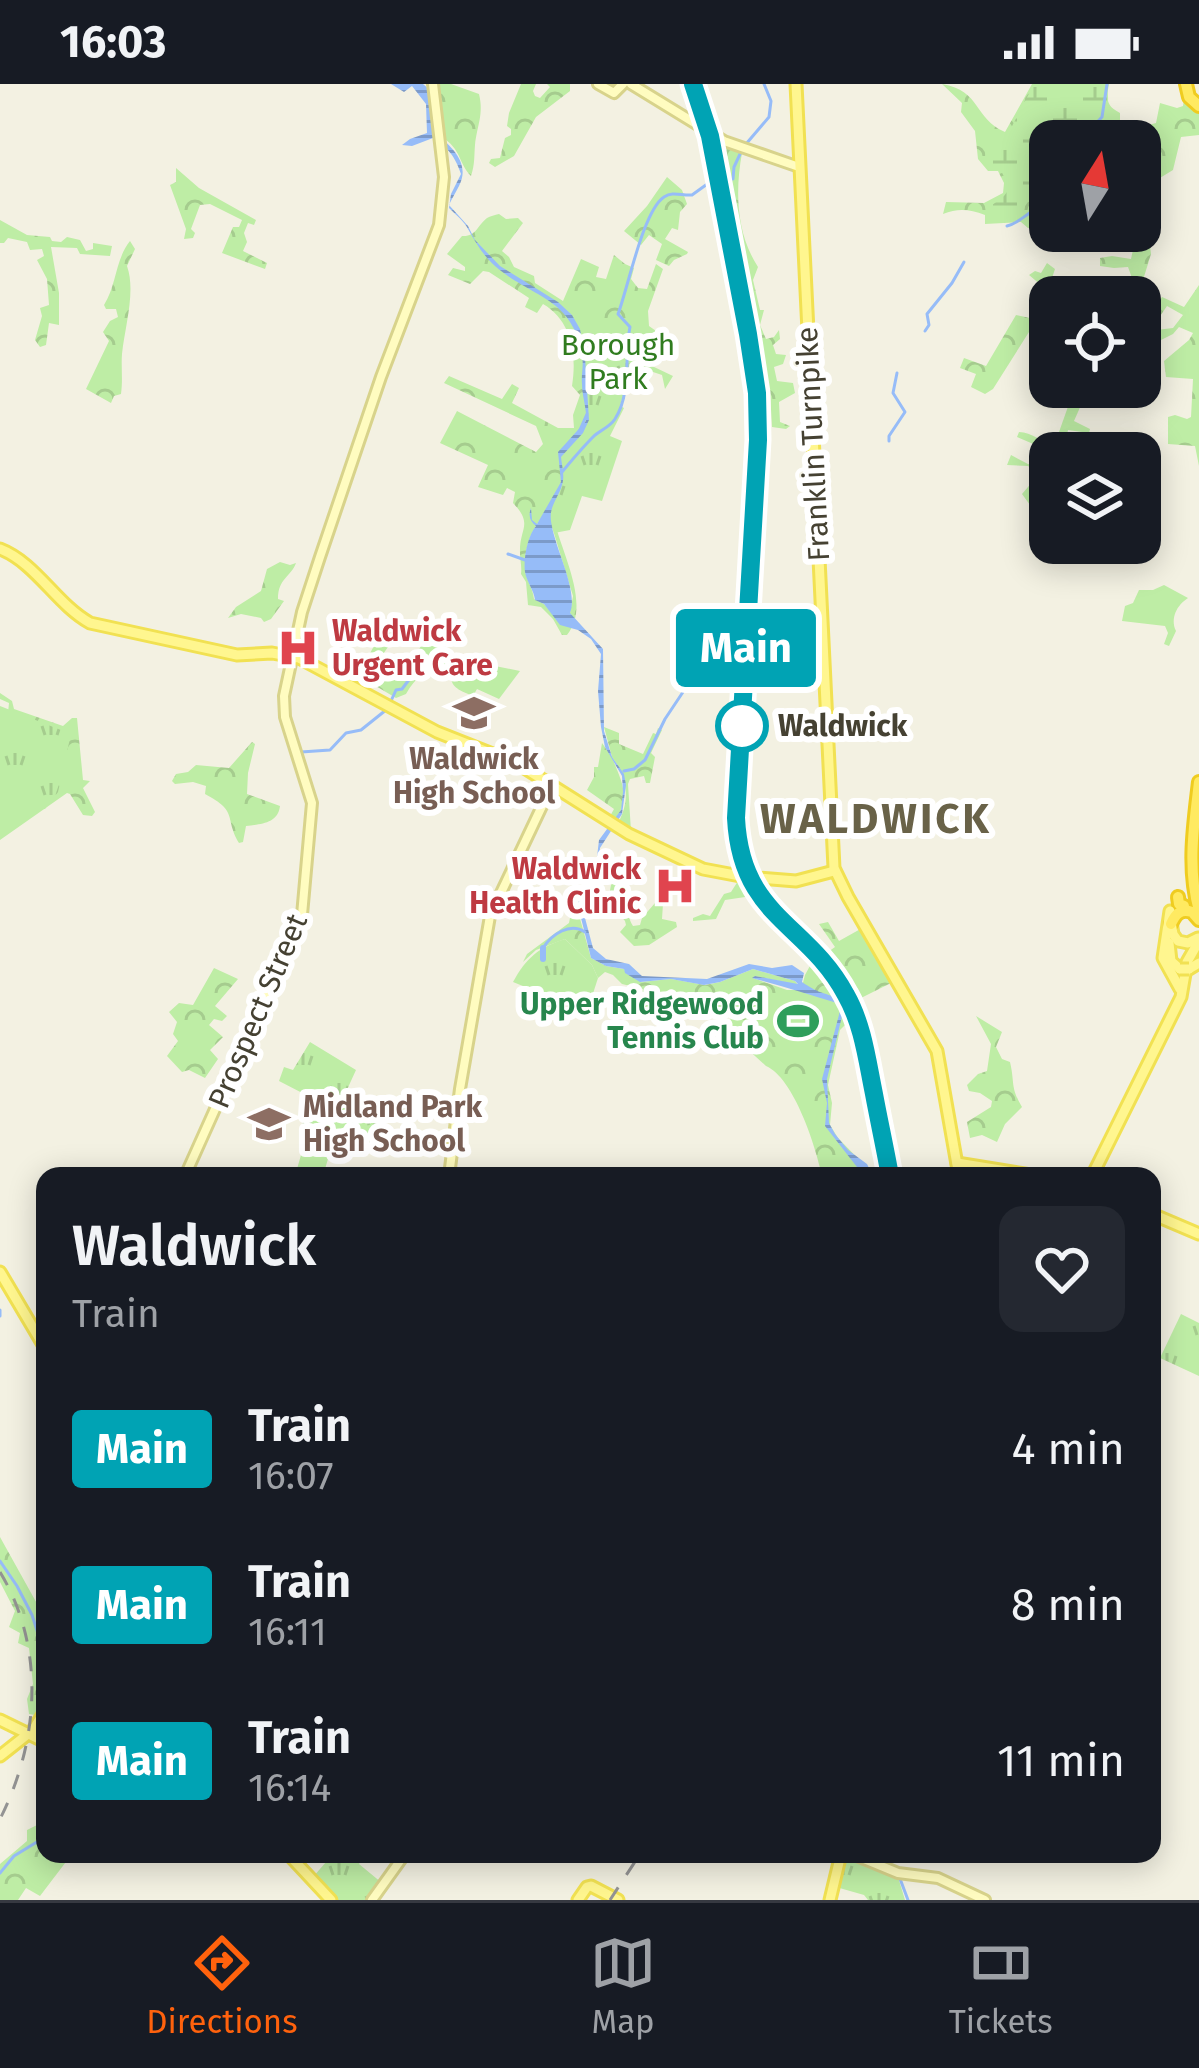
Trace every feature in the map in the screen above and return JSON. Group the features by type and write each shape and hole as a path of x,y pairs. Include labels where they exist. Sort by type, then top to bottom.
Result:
{"highway":[{"path":"1188,84 1199,104"},
{"path":"1199,782 1193,886 1199,915"},
{"path":"1197,848 1199,888"},
{"path":"1197,848 1188,871 1188,899 1174,911 1199,915"}],"main road":[{"name":"Prospect Street","path":"189,1167 300,923 305,901 311,797 284,712 292,656 305,602 380,380 439,226 444,177 433,84"},
{"path":"598,84 614,93 627,84 743,149 799,167"},
{"name":"Franklin Turnpike","path":"796,84 825,790 836,806 834,871 937,1051 958,1167"},
{"path":"0,549 90,622 237,655 267,653 305,661 437,732 508,759 612,824 703,868 800,880 834,871"},
{"path":"450,1167 493,907 552,785"},
{"path":"1174,911 1174,936 1188,943 1199,939"},
{"path":"1174,911 1170,959 1186,974"},
{"path":"1096,1167 1178,1004 1186,958 1199,939"},
{"path":"957,1163 982,1167"},
{"path":"1161,1218 1199,1234"},
{"path":"0,1272 36,1333"},
{"path":"0,1720 36,1738"},
{"path":"0,1756 36,1726"},
{"path":"297,1863 332,1900"},
{"path":"373,1900 399,1863"},
{"path":"830,1900 839,1863"},
{"path":"875,1863 901,1874 938,1877 986,1900"},
{"path":"579,1900 590,1889 616,1900"}],"green space":[{"path":"437,84 479,94 471,176 445,139"},
{"path":"521,84 536,84 533,91 540,98 550,87 547,84 570,84 570,91 536,117 514,156 495,167 489,163 500,158 505,138 511,135 509,113"},
{"path":"942,84 964,92 987,120 1005,132 1032,84 1109,84 1108,102 1120,113 1120,120 1029,120 1029,228 1021,222 985,224 985,215 974,211 943,214 946,202 984,203 1003,193 998,171 988,171 978,159 975,131 961,112 962,103"},
{"path":"1034,84 1106,84 1108,101 1102,120 1029,120 1029,201 1007,213 987,209 1010,188 998,165 984,164 993,138 1009,132"},
{"path":"1184,99 1199,110 1199,135 1181,137 1173,170 1161,177 1161,120 1157,120 1160,103 1183,106"},
{"path":"714,139 742,153 739,212 758,267 753,280 760,310 764,310 760,325 766,339 779,330 780,339 773,345 776,354 786,355 783,364 774,367 777,381 793,383 795,393 779,402 780,422 790,426 786,429 772,427 770,391"},
{"path":"176,168 199,188 256,220 254,225 248,223 243,251 267,263 265,269 222,253 233,227 239,227 242,220 210,204 200,205 191,229 193,238 184,239 186,229 170,185 176,182"},
{"path":"667,177 682,190 687,204 680,212 678,230 672,228 665,239 688,252 669,266 656,260 662,244 649,235 641,245 624,231"},
{"path":"499,214 523,223 502,251 514,267 534,276 535,283 563,301 581,259 599,267 596,277 606,279 614,255 634,268 631,279 638,288 647,289 656,264 663,269 648,311 649,326 666,338 652,366 673,376 665,389 662,375 650,371 636,389 622,388 588,484 555,523 576,596 574,623 567,635 562,635 541,607 528,605 520,556 524,522 513,503 515,492 507,488 503,495 478,487 488,465 440,443 457,411 536,452 543,444 536,426 444,383 449,376 502,399 512,384 519,388 512,403 558,428 574,428 580,395 572,386 573,351 553,311 543,304 537,313 525,307 529,298 489,272 483,271 470,284 448,275 453,268 465,271 447,254 462,236","holes":["545,513 573,596 570,613 559,621 534,599 525,569 530,538"]},
{"path":"0,220 27,235 61,242 67,237 80,240 86,251 93,249 93,243 112,246 110,256 51,247 59,325 49,323 46,345 40,347 35,340 40,308 49,305 47,279 37,260 44,256 42,249 30,250 27,242 8,238 0,243"},
{"path":"130,241 135,249 127,266 130,297 121,394 111,403 86,389 109,341 103,332 118,317 116,309 104,305"},
{"path":"1133,252 1151,252 1144,276 1131,276 1128,267 1100,266 1100,258 1131,259"},
{"path":"1047,263 1055,269 1053,276 1029,275 1041,273"},
{"path":"1199,285 1199,466 1195,446 1168,444 1168,417 1191,417 1193,379 1166,377 1164,361 1193,333 1179,327 1161,340 1161,329 1173,328 1183,315 1167,306 1161,315 1161,298 1184,307"},
{"path":"1016,315 1029,318 1029,332 993,389 985,394 971,387 976,374 960,368 964,358 986,366"},
{"name":"Borough Park","path":"573,325 666,338 644,377 623,396 620,406 624,408 610,436 622,441 602,501 582,496 570,530 554,533 548,513 562,482 562,456 586,420 583,359"},
{"path":"1068,408 1080,408 1074,421 1089,432 1059,432"},
{"path":"1011,455 1029,467 1007,465"},
{"path":"280,562 296,563 280,586 278,599 284,601 271,619 264,622 241,614 228,618 261,591 267,569"},
{"path":"1164,585 1188,598 1176,612 1176,631 1169,646 1164,644 1165,626 1122,621 1125,606 1133,603 1139,590"},
{"path":"380,635 388,647 374,667 405,681 423,641 473,662 428,671 396,698 357,677"},
{"path":"485,664 520,671 499,699 477,689 473,696 466,693 451,678 432,669 438,666"},
{"path":"0,693 12,701 14,709 63,726 77,718 83,780 90,781 83,788 95,812 92,816 83,815 67,793 0,840 9,703 0,699"},
{"path":"0,706 71,734 58,792 45,809 0,808"},
{"path":"604,727 619,733 619,744 643,754 653,733 662,730 651,753 655,757 650,783 644,776 628,784 631,831 618,823 626,789"},
{"path":"252,742 247,794 280,806 272,820 246,826 239,843 227,811 205,794 206,786 172,781 176,774 196,765 229,768"},
{"path":"602,743 612,757 624,795 616,822 609,818 614,809 587,790"},
{"path":"616,880 626,887 633,926 640,925 655,903 663,904 662,919 676,922 677,927 649,945 634,946 620,932 625,921 608,901"},
{"path":"738,881 748,883 772,915 818,959 835,947 819,924 828,922 839,941 864,927 895,981 861,998 866,1026 848,1022 840,1030 828,1085 830,1125 866,1167 819,1167 794,1098 776,1073 731,1034 730,1009 658,1001 646,1018 639,1015 643,989 622,984 605,972 598,978 592,965 565,939 536,950 523,962 527,954 569,923 574,897 591,958 624,969 641,982 671,979 705,985 753,969 798,985 753,978 801,990 812,962 752,896 725,900 716,919 693,921 703,914 710,916 724,894"},
{"path":"565,939 592,965 598,978 587,1012 513,982 534,954"},
{"path":"214,968 238,979 215,1006 227,1016 209,1025 223,1037 210,1050 218,1059 205,1078 189,1070 182,1072 167,1056 178,1041 173,1034 177,1022 169,1012 179,1003 193,1005"},
{"path":"976,1016 1002,1032 996,1047 1002,1059 1010,1062 1022,1107 1005,1124 997,1142 982,1135 970,1138 967,1122 991,1107 992,1101 969,1091 967,1085 987,1071 991,1044"},
{"path":"310,1042 356,1070 340,1105 377,1123 369,1143 360,1139 347,1159 330,1152 326,1167 298,1167 299,1137 310,1097 279,1081 284,1067 293,1070"},
{"path":"1181,1314 1199,1323 1199,1376 1161,1356"},
{"path":"0,1537 36,1602 35,1715 29,1714 27,1699 33,1684 29,1648 18,1643 20,1633 9,1627 15,1611 0,1582"},
{"path":"36,1826 36,1863 65,1863 40,1896 26,1888 18,1900 0,1900 0,1864 27,1841 27,1830"},
{"path":"325,1863 360,1863 382,1883 370,1900 336,1900 313,1877"},
{"path":"843,1863 866,1863 898,1877 905,1900 868,1900 836,1887"}],"water":[{"path":"391,84 423,84 430,90 435,133 453,149 463,170 450,204 461,174 456,162 433,138 402,145 427,133 426,104 412,86 404,92"},
{"path":"449,208 500,266 558,302 580,329 589,420 561,457 563,482 551,521 571,593 570,613 603,649 604,731 626,785 622,814 600,848 598,876 574,886 593,948 606,959 629,964 642,976 707,979 749,964 792,965 804,973 802,982 837,998 843,1012 827,1079 829,1123 848,1150 868,1167 857,1167 825,1126 822,1079 840,1011 837,1003 752,978 798,984 753,969 704,985 671,979 640,982 624,969 591,958 572,896 574,879 595,874 599,840 621,810 622,776 605,747 601,727 601,654 591,639 560,625 535,600 525,566 528,541 536,526 530,518 531,508 537,524 561,482 558,452 586,421 582,356 561,310 495,266"}],"waterway":[{"path":"746,144 769,117 771,101 764,84"},
{"path":"1099,120 1107,84"},
{"path":"722,180 733,179 741,152"},
{"path":"562,472 613,422 620,409 630,327 618,314 649,218 664,197 692,195 716,181"},
{"path":"1007,226 1029,214"},
{"path":"925,331 927,314 964,262"},
{"path":"889,441 905,412 893,393 897,373"},
{"path":"579,432 587,414"},
{"path":"508,554 525,560"},
{"path":"624,771 645,760 697,671 705,611"},
{"path":"391,701 414,673 438,657"},
{"path":"443,658 458,657"},
{"path":"301,752 330,750 346,733 361,730 386,710"},
{"path":"543,948 562,931 585,932"},
{"path":"543,948 543,959"},
{"path":"0,1310 0,1316"},
{"path":"0,1561 36,1627"},
{"path":"0,1873 14,1856 36,1843"},
{"path":"899,1876 908,1900"}],"railway":[{"path":"693,84 715,164 758,414 736,818 740,850 760,895 826,964 851,1006 873,1078 888,1167"},
{"path":"0,1572 25,1632 32,1695 23,1759 0,1819"},
{"path":"610,1900 634,1863"}],"train":[{"name":"Main","path":"693,84 710,136 757,393 736,818 739,846 747,874 762,900 824,963 852,1006 888,1167"}],"place":[{"name":"Waldwick Urgent Care","path":"298,648"},
{"name":"Waldwick High School","path":"474,713"},
{"name":"Waldwick","path":"742,726"},
{"name":"Waldwick Health Clinic","path":"675,886"},
{"name":"Upper Ridgewood Tennis Club","path":"798,1021"},
{"name":"Midland Park High School","path":"269,1124"}],"district":[{"name":"WALDWICK","path":"876,819"}]}
